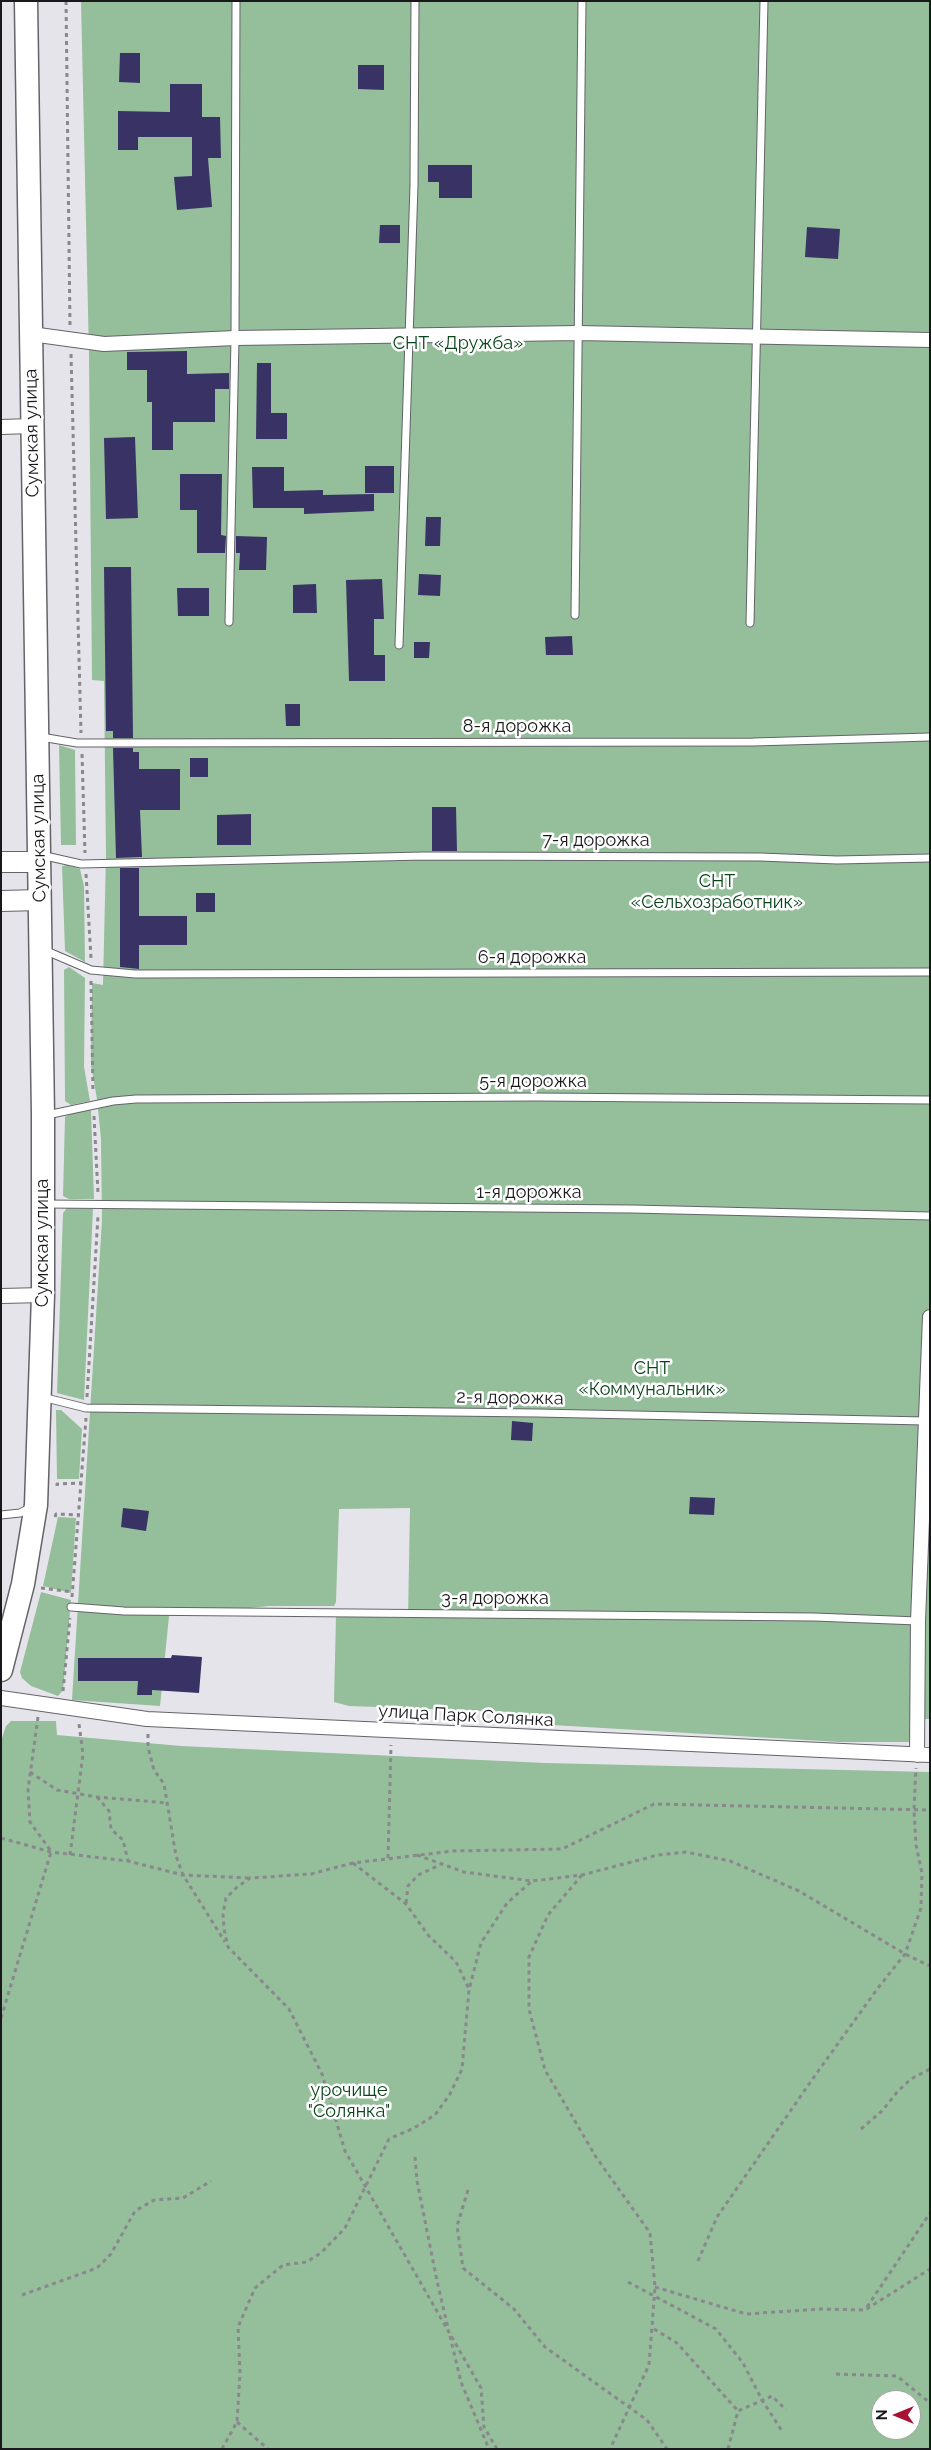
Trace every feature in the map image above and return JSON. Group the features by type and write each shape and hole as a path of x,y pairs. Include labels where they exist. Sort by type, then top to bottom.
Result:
{"main road":[{"name":"Сумская улица","path":"1,1670 23,1584 49,1509 41,1397 44,1204 26,1"},
{"path":"1,862 39,858"},
{"path":"1,901 40,900"}],"street":[{"path":"31,334 104,344 235,338 578,333 930,340"},
{"path":"1,427 32,426"},
{"path":"1,1296 43,1295"},
{"path":"923,1755 918,1621 930,1318"},
{"name":"улица Парк Солянка","path":"1,1698 147,1719 392,1732 923,1755"}],"lane":[{"path":"229,622 235,338 236,1"},
{"path":"399,645 414,185 415,1"},
{"path":"576,615 582,1"},
{"path":"750,623 764,1"},
{"name":"8-я дорожка","path":"37,736 77,743 752,742 930,737"},
{"name":"7-я дорожка","path":"39,858 81,864 423,856 751,857 847,860 930,858"},
{"name":"6-я дорожка","path":"41,949 91,970 135,974 930,972"},
{"name":"5-я дорожка","path":"43,1115 113,1101 136,1099 534,1096 930,1100"},
{"name":"1-я дорожка","path":"44,1204 632,1209 930,1216"},
{"name":"2-я дорожка","path":"41,1397 86,1408 537,1413 926,1421"},
{"path":"1,1515 49,1509"},
{"name":"3-я дорожка","path":"71,1607 124,1611 794,1617 918,1621"}],"path":[{"path":"57,1492 57,1484 82,1483"},
{"path":"54,1524 49,1509 80,1515"},
{"path":"39,1587 41,1578"},
{"path":"40,1705 28,1790 30,1822 51,1852"},
{"path":"70,1855 83,1754 77,1710"},
{"path":"147,1719 148,1747 154,1770 164,1784 176,1856 183,1876 228,1947 289,2009 322,2074 345,2151 481,2388 484,2427 497,2449"},
{"path":"388,1858 392,1732"},
{"path":"698,2261 717,2217 827,2059 905,1954 921,1908 922,1873 916,1845 914,1810 923,1755"},
{"path":"30,1772 57,1790 97,1797 168,1803"},
{"path":"97,1797 109,1811 111,1829 123,1840 128,1861"},
{"path":"1,1838 51,1852 128,1861 183,1876 250,1878 311,1874 353,1863 453,1851 562,1849 654,1804 930,1810"},
{"path":"1,2018 51,1852"},
{"path":"417,1855 440,1865 464,1872 532,1881 582,1875 658,1854 686,1852 730,1861 799,1892 905,1954 930,1966"},
{"path":"353,1863 406,1904 428,1935 456,1962 469,1990"},
{"path":"406,1904 408,1886 418,1875 440,1865"},
{"path":"582,1875 548,1915 529,1957 529,2009 545,2070 596,2157 650,2233 655,2287 654,2328 650,2366 610,2449"},
{"path":"228,1947 223,1914 226,1898 250,1878"},
{"path":"222,2449 237,2422 240,2373 238,2327 255,2288 283,2266 307,2262 322,2252 345,2228 389,2140 435,2115 450,2094 462,2069 469,1990 481,1943 507,1903 532,1881"},
{"path":"861,2129 882,2111 904,2085 930,2070"},
{"path":"415,2157 417,2181 437,2282 461,2382 488,2449"},
{"path":"22,2295 97,2268 111,2254 135,2211 154,2200 183,2198 211,2182"},
{"path":"468,2190 457,2226 463,2268 514,2309 546,2347 647,2420 667,2449"},
{"path":"865,2310 930,2213"},
{"path":"655,2287 746,2314 821,2309 865,2310 930,2269"},
{"path":"628,2282 716,2328 743,2363 762,2400 782,2431"},
{"path":"654,2328 677,2343 738,2411"},
{"path":"836,2374 897,2376 930,2403"},
{"path":"738,2411 772,2396 786,2410"},
{"path":"728,2449 738,2411"},
{"path":"237,2422 268,2449"}],"green space":[{"path":"81,1 930,1 930,1277 920,1547 916,1742 840,1742 518,1723 511,1712 349,1706 334,1702 336,1616 408,1618 410,1508 339,1509 336,1602 334,1606 269,1606 169,1616 160,1706 72,1700 102,1220 101,1139 91,1065 92,983 103,985 106,855 104,681 92,680 89,355"},
{"path":"59,745 75,750 76,845 61,845"},
{"path":"67,865 80,869 84,886 85,962 65,951 62,866"},
{"path":"69,967 85,978 84,1067 90,1101 71,1105 65,1101 64,970"},
{"path":"91,1110 94,1199 69,1199 63,1196 65,1117 69,1114"},
{"path":"67,1208 93,1209 84,1400 57,1393 63,1213"},
{"path":"56,1410 61,1410 82,1429 79,1479 57,1479"},
{"path":"930,1496 930,1719 920,1719"},
{"path":"58,1517 76,1518 71,1593 43,1586"},
{"path":"41,1592 71,1600 63,1690 58,1696 31,1686 22,1678 20,1672"},
{"name":"урочище \"Солянка\"","path":"11,1721 56,1721 57,1735 181,1746 545,1763 930,1772 930,2449 1,2449 1,1741 6,1726"}],"building":[{"path":"120,53 140,53 140,83 119,82"},
{"path":"358,65 384,65 384,90 358,89"},
{"path":"170,84 202,84 202,117 220,117 221,158 208,158 212,207 177,210 174,177 192,176 192,137 138,137 138,150 118,150 118,111 170,112"},
{"path":"428,165 472,165 472,198 439,198 439,182 428,182"},
{"path":"380,225 400,225 400,243 379,243"},
{"path":"807,227 840,229 838,259 805,257"},
{"path":"187,351 187,374 229,373 229,389 215,389 215,422 173,422 173,450 152,450 152,402 147,402 147,370 127,370 127,352"},
{"path":"257,363 271,363 271,413 287,413 287,439 256,439"},
{"path":"135,437 138,518 106,519 104,438"},
{"path":"365,466 394,466 394,493 365,493"},
{"path":"252,467 284,467 284,491 323,490 323,495 374,494 374,511 304,514 304,508 253,508"},
{"path":"180,474 222,474 221,535 226,536 225,553 197,553 197,510 180,510"},
{"path":"426,517 441,517 440,546 425,546"},
{"path":"236,536 267,537 266,570 239,570 240,553 236,553"},
{"path":"104,567 131,567 133,738 113,738 113,731 106,731"},
{"path":"419,574 441,575 440,596 418,595"},
{"path":"382,579 384,619 374,619 374,655 385,655 385,681 349,681 346,580"},
{"path":"316,584 317,613 293,613 293,585"},
{"path":"177,588 209,588 209,616 178,616"},
{"path":"572,636 573,655 546,655 545,637"},
{"path":"414,642 430,642 429,658 414,658"},
{"path":"285,704 300,704 300,726 286,726"},
{"path":"113,748 133,748 133,752 139,752 139,769 180,769 180,810 140,810 142,857 116,858"},
{"path":"190,758 208,758 208,777 190,777"},
{"path":"432,807 456,807 457,851 432,851"},
{"path":"251,814 251,845 217,845 217,815"},
{"path":"120,868 139,868 139,916 187,916 187,945 139,945 139,969 120,967"},
{"path":"196,893 215,893 215,912 196,912"},
{"path":"512,1421 533,1423 532,1441 511,1440"},
{"path":"690,1497 715,1498 714,1515 689,1514"},
{"path":"123,1508 149,1511 146,1531 121,1527"},
{"path":"172,1655 202,1657 199,1693 152,1690 152,1695 137,1695 138,1681 78,1681 78,1658 171,1658"}],"park label":[{"name":"СНТ «Дружба»","path":"458,344"},
{"name":"СНТ «Сельхозработник»","path":"717,892"},
{"name":"СНТ «Коммунальник»","path":"652,1379"}]}
